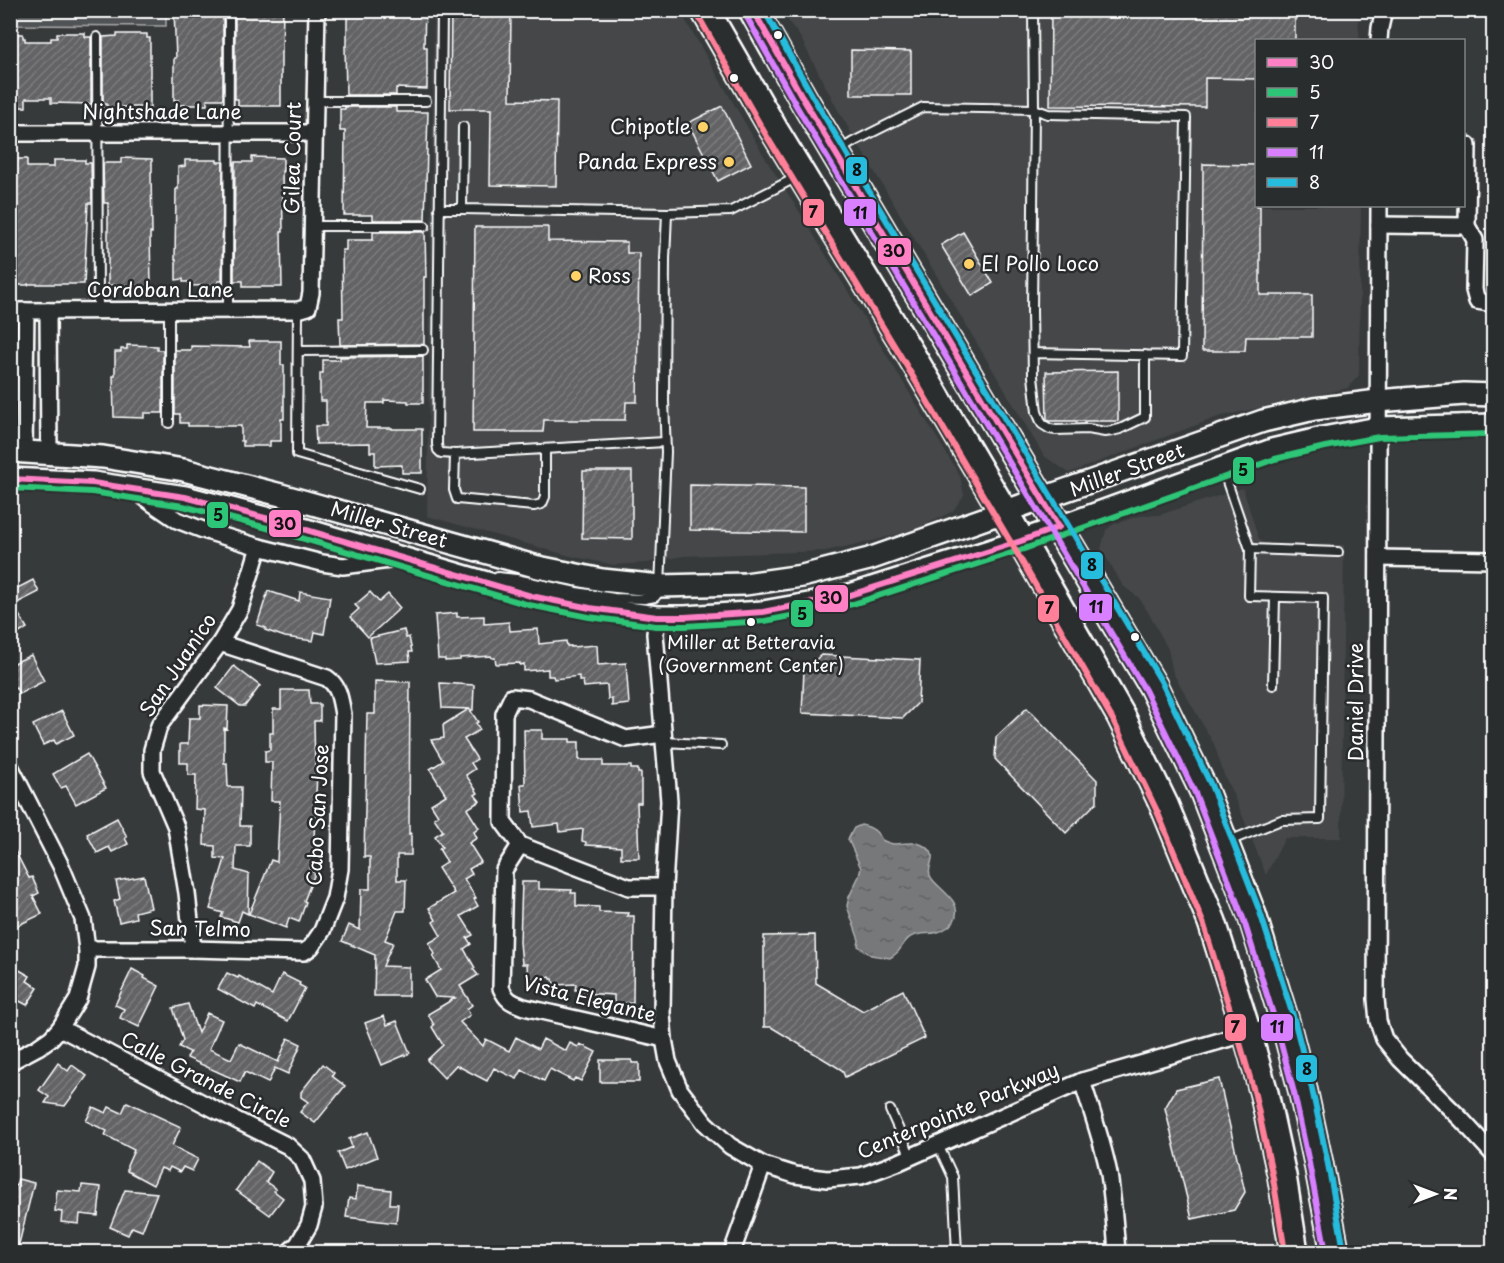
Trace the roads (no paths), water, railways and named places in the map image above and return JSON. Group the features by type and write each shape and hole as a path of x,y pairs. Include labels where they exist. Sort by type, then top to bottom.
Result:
{"highway":[{"path":"705,10 774,130 1021,541 1121,716 1166,807 1212,922 1247,1034 1264,1094 1282,1176 1294,1252"},
{"path":"753,10 1153,686 1203,789 1252,915 1284,1022 1303,1091 1335,1252"},
{"path":"801,175 836,153"}],"street":[{"name":"Gilea Court","path":"303,309 311,293 317,10"},
{"path":"1380,39 1384,10"},
{"name":"Nightshade Lane","path":"10,133 314,133"},
{"path":"1468,145 1467,226 1475,240 1474,291 1477,302 1494,304"},
{"name":"Daniel Drive","path":"1379,207 1376,975 1378,1021 1384,1039 1400,1059 1494,1155"},
{"path":"1378,225 1467,226"},
{"name":"Cordoban Lane","path":"18,311 303,309"},
{"path":"17,451 18,311"},
{"path":"48,311 49,453"},
{"name":"Miller Street","path":"17,451 103,457 184,470 538,567 602,580 660,586 745,584 802,576 869,559 1263,421 1314,409 1378,401 1464,394 1494,395"},
{"name":"Miller Street","path":"10,479 93,483 185,497 406,558 531,596 590,608 657,617 685,617 763,612 850,595 1021,541 1272,450 1378,428 1494,425"},
{"name":"Miller Street","path":"133,488 177,519 203,530 259,547 342,566 406,558"},
{"name":"San Juanico","path":"193,949 176,827 152,771 152,750 159,726 220,643 240,609 259,547"},
{"path":"1378,558 1494,560"},
{"path":"657,617 658,608 665,601 755,595 780,588 802,576"},
{"name":"Centerpointe Parkway","path":"657,617 655,634 669,801 664,887 662,1013 664,1039 668,1061 680,1090 705,1123 730,1146 763,1165 795,1175 827,1179 861,1176 911,1157 1082,1081 1284,1022"},
{"name":"Cabo San Jose","path":"220,643 327,678 339,692 342,714 340,869 335,898 322,931 311,947"},
{"path":"663,738 626,739 530,699 512,697 504,714 503,822 520,845 629,887 664,887"},
{"path":"10,766 61,866 83,919 87,949 87,967 78,999 60,1028 38,1047 10,1062"},
{"name":"Vista Elegante","path":"520,845 504,870 501,988 506,998 524,1007 664,1039"},
{"name":"San Telmo","path":"87,949 304,951 311,947"},
{"name":"Calle Grande Circle","path":"60,1028 288,1146 295,1152 302,1159 312,1181 314,1207 309,1225 298,1244 289,1252"},
{"path":"1082,1081 1097,1125 1109,1173 1117,1252"},
{"path":"732,1252 763,1165"}],"lane":[{"path":"442,10 438,450 441,453 454,454 666,442"},
{"path":"1033,10 1033,376 1039,419 1042,424 1056,430 1088,429 1105,432 1145,417 1145,355"},
{"path":"228,310 229,16"},
{"path":"97,37 98,311"},
{"path":"315,101 426,101"},
{"path":"836,153 923,108 1034,109 1048,114 1186,117 1182,356 1033,353"},
{"path":"462,209 463,128"},
{"path":"439,208 667,213 731,211 801,175"},
{"path":"660,586 666,442 664,401 667,213"},
{"path":"312,226 424,226"},
{"path":"303,309 298,351 297,454 420,489"},
{"path":"169,310 169,423"},
{"path":"298,351 423,350"},
{"path":"454,454 454,490 457,499 534,506 542,504 545,497 545,449"},
{"path":"1223,468 1250,549 1249,596 1323,598 1320,819 1281,820 1224,843"},
{"path":"1250,549 1338,552"},
{"name":"Miller Street","path":"454,572 516,579 614,598 654,597 660,586"},
{"path":"1273,685 1275,597"},
{"path":"663,738 721,745"},
{"path":"890,1110 911,1157"},
{"path":"938,1145 953,1177 957,1252"}],"water":[{"path":"861,825 874,830 882,840 887,842 911,843 926,847 932,854 930,875 950,897 956,908 954,921 948,927 938,932 917,934 911,937 890,958 871,955 858,946 859,940 847,906 861,868 848,839 854,828"}],"place":[{"name":"Chipotle","path":"703,127"},
{"name":"Panda Express","path":"729,162"},
{"name":"El Pollo Loco","path":"969,264"},
{"name":"Ross","path":"576,276"},
{"name":"Miller at Betteravia (Government Center)","path":"751,622"}]}
